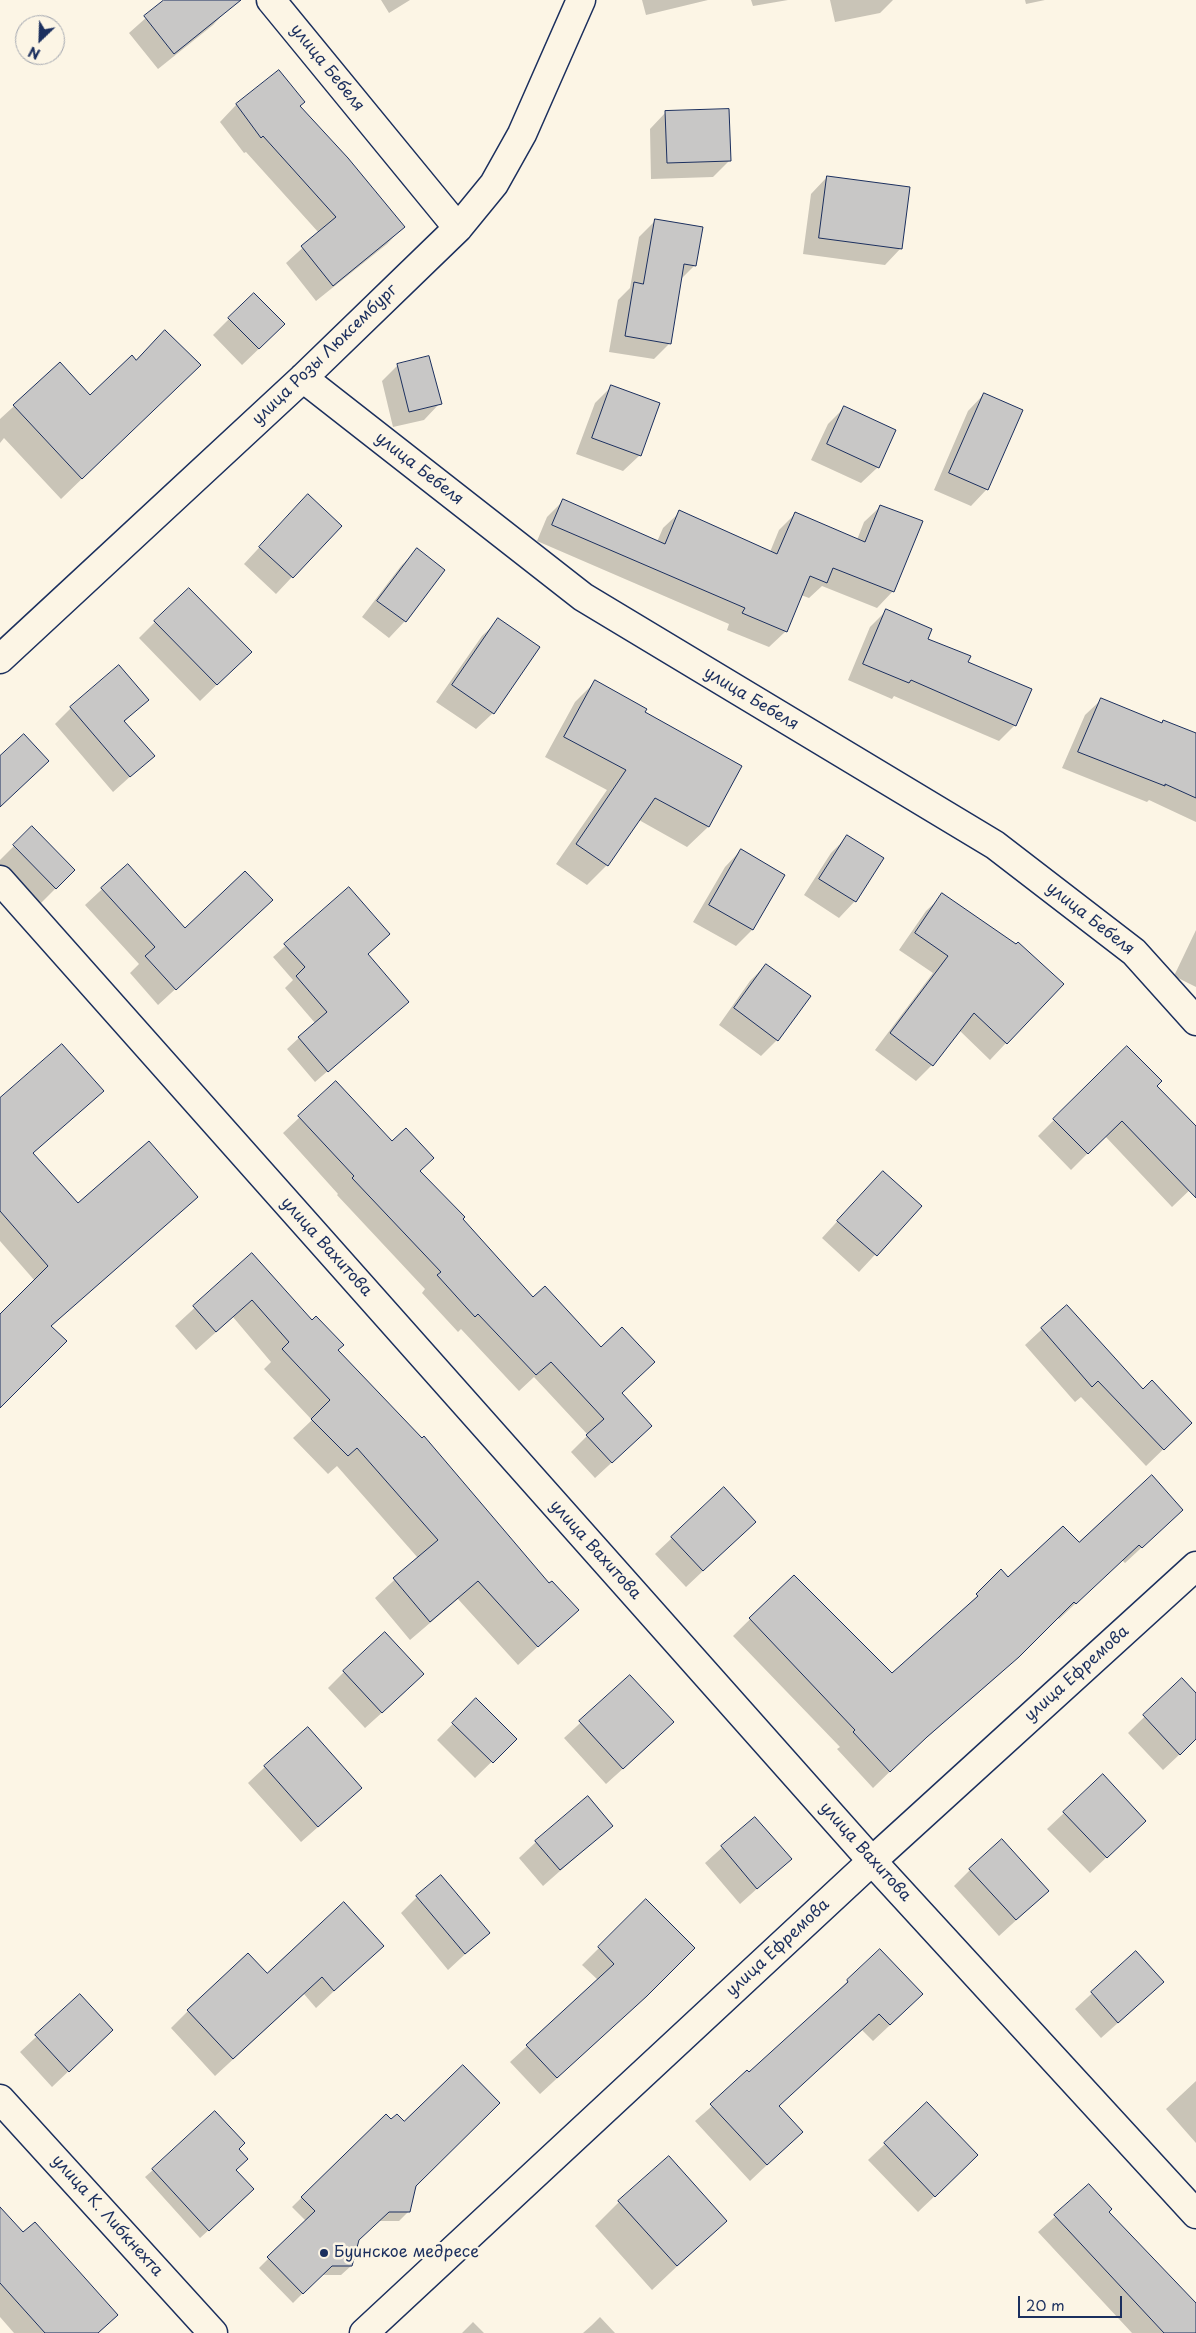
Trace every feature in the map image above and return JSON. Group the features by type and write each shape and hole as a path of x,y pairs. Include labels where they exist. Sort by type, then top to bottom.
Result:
{"street":[{"name":"улица Бебеля","path":"271,0 458,228"},
{"name":"улица Розы Люксембург","path":"0,659 303,378 458,228 494,184 522,134 581,0"},
{"name":"улица Бебеля","path":"303,378 583,597 995,845 1134,952 1196,1021"},
{"name":"улица Вахитова","path":"0,880 872,1861 1196,2214"},
{"name":"улица Ефремова","path":"364,2333 872,1861 1196,1566"},
{"name":"улица К. Либкнехта","path":"0,2099 213,2333"}],"building":[{"path":"164,0 241,0 174,54 144,16"},
{"path":"279,70 305,102 300,106 348,158 405,227 333,286 301,246 336,217 263,136 261,138 236,104"},
{"path":"729,109 731,161 667,163 665,111"},
{"path":"827,176 910,187 902,249 819,238"},
{"path":"655,219 703,227 696,266 684,264 671,344 625,336 634,282 643,284"},
{"path":"254,293 285,324 259,349 228,318"},
{"path":"165,330 201,365 82,479 13,405 60,362 90,395 132,355 136,360"},
{"path":"429,356 442,404 409,412 397,364"},
{"path":"611,385 660,403 641,456 592,438"},
{"path":"984,393 1023,410 988,490 949,473"},
{"path":"844,406 896,430 879,468 827,444"},
{"path":"308,494 342,526 293,578 259,547"},
{"path":"563,499 665,544 679,510 777,554 795,512 865,542 880,505 923,521 894,592 833,568 827,583 810,576 787,632 742,613 745,608 552,525"},
{"path":"417,548 445,570 406,622 377,601"},
{"path":"189,588 252,652 217,685 154,621"},
{"path":"886,609 932,629 928,639 971,656 968,662 1032,689 1016,726 911,680 909,683 863,664"},
{"path":"498,618 540,647 494,714 452,685"},
{"path":"119,665 149,700 124,721 155,756 130,777 70,707"},
{"path":"595,680 647,709 645,712 742,766 709,827 655,798 608,866 576,844 626,770 564,737"},
{"path":"1101,698 1162,723 1163,720 1196,733 1196,798 1165,784 1165,786 1078,752"},
{"path":"24,734 49,761 0,807 0,756"},
{"path":"32,826 75,870 56,889 13,845"},
{"path":"847,835 884,858 856,902 819,879"},
{"path":"741,849 785,875 753,930 709,905"},
{"path":"128,864 185,928 245,871 273,900 176,990 145,956 155,947 101,888"},
{"path":"349,887 390,934 368,954 409,1002 328,1072 298,1037 327,1012 296,976 305,967 284,944"},
{"path":"942,893 1016,944 1018,942 1064,984 1007,1044 974,1013 933,1066 890,1033 948,956 915,933"},
{"path":"766,964 811,996 778,1041 734,1008"},
{"path":"62,1044 104,1091 33,1153 78,1203 149,1141 198,1197 51,1326 67,1341 0,1408 0,1314 48,1266 0,1211 0,1098"},
{"path":"1127,1046 1162,1081 1157,1086 1196,1126 1196,1198 1122,1121 1088,1154 1053,1119"},
{"path":"336,1081 392,1141 406,1128 434,1158 420,1171 465,1217 463,1219 533,1297 545,1286 601,1347 622,1327 655,1362 622,1393 652,1426 612,1463 586,1435 604,1419 551,1362 536,1375 478,1314 475,1317 437,1275 441,1272 352,1178 354,1176 298,1116"},
{"path":"883,1171 922,1206 877,1256 837,1221"},
{"path":"252,1253 312,1320 316,1316 344,1345 338,1350 422,1438 424,1436 549,1583 552,1581 579,1610 538,1647 478,1581 430,1622 393,1578 438,1540 357,1448 348,1456 311,1419 330,1400 282,1349 289,1342 252,1300 216,1332 193,1306"},
{"path":"1067,1305 1143,1389 1152,1380 1192,1423 1164,1450 1098,1381 1092,1387 1041,1328"},
{"path":"1152,1475 1183,1510 1142,1548 1139,1545 1076,1604 1074,1602 1019,1657 927,1737 890,1772 853,1732 855,1730 749,1618 794,1575 892,1673 978,1596 976,1594 1001,1569 1008,1577 1063,1526 1079,1542"},
{"path":"724,1487 756,1522 703,1571 671,1537"},
{"path":"385,1632 424,1674 382,1713 343,1671"},
{"path":"630,1675 674,1722 623,1769 579,1721"},
{"path":"1182,1678 1196,1693 1196,1739 1180,1755 1143,1715"},
{"path":"476,1698 517,1739 493,1763 452,1723"},
{"path":"308,1727 362,1788 318,1827 264,1766"},
{"path":"1103,1774 1146,1821 1107,1858 1063,1812"},
{"path":"588,1796 613,1826 560,1870 535,1841"},
{"path":"755,1817 792,1859 757,1889 721,1846"},
{"path":"1002,1839 1049,1891 1016,1920 969,1869"},
{"path":"441,1875 490,1933 465,1954 416,1896"},
{"path":"646,1899 695,1948 647,1996 557,2078 526,2045 614,1964 598,1947"},
{"path":"344,1902 384,1946 334,1991 322,1977 233,2059 187,2010 248,1953 267,1973"},
{"path":"880,1949 923,1994 890,2025 879,2014 779,2106 803,2132 767,2165 710,2104 747,2070 749,2072 848,1982 847,1980"},
{"path":"1136,1951 1164,1982 1118,2023 1091,1992"},
{"path":"80,1994 113,2030 69,2072 35,2035"},
{"path":"463,2065 500,2103 416,2186 410,2212 389,2212 359,2240 352,2266 332,2266 303,2294 267,2257 315,2211 301,2197 386,2114 391,2119 397,2114 404,2121"},
{"path":"927,2102 978,2155 935,2197 884,2143"},
{"path":"215,2111 245,2143 239,2149 248,2159 236,2170 254,2189 209,2231 152,2169"},
{"path":"669,2156 727,2221 677,2266 618,2201"},
{"path":"1089,2184 1112,2209 1109,2212 1196,2303 1196,2333 1164,2333 1054,2215"},
{"path":"0,2207 23,2232 35,2222 118,2315 98,2333 45,2333 0,2283"}],"place":[{"name":"Буинское медресе","path":"324,2253"}]}
